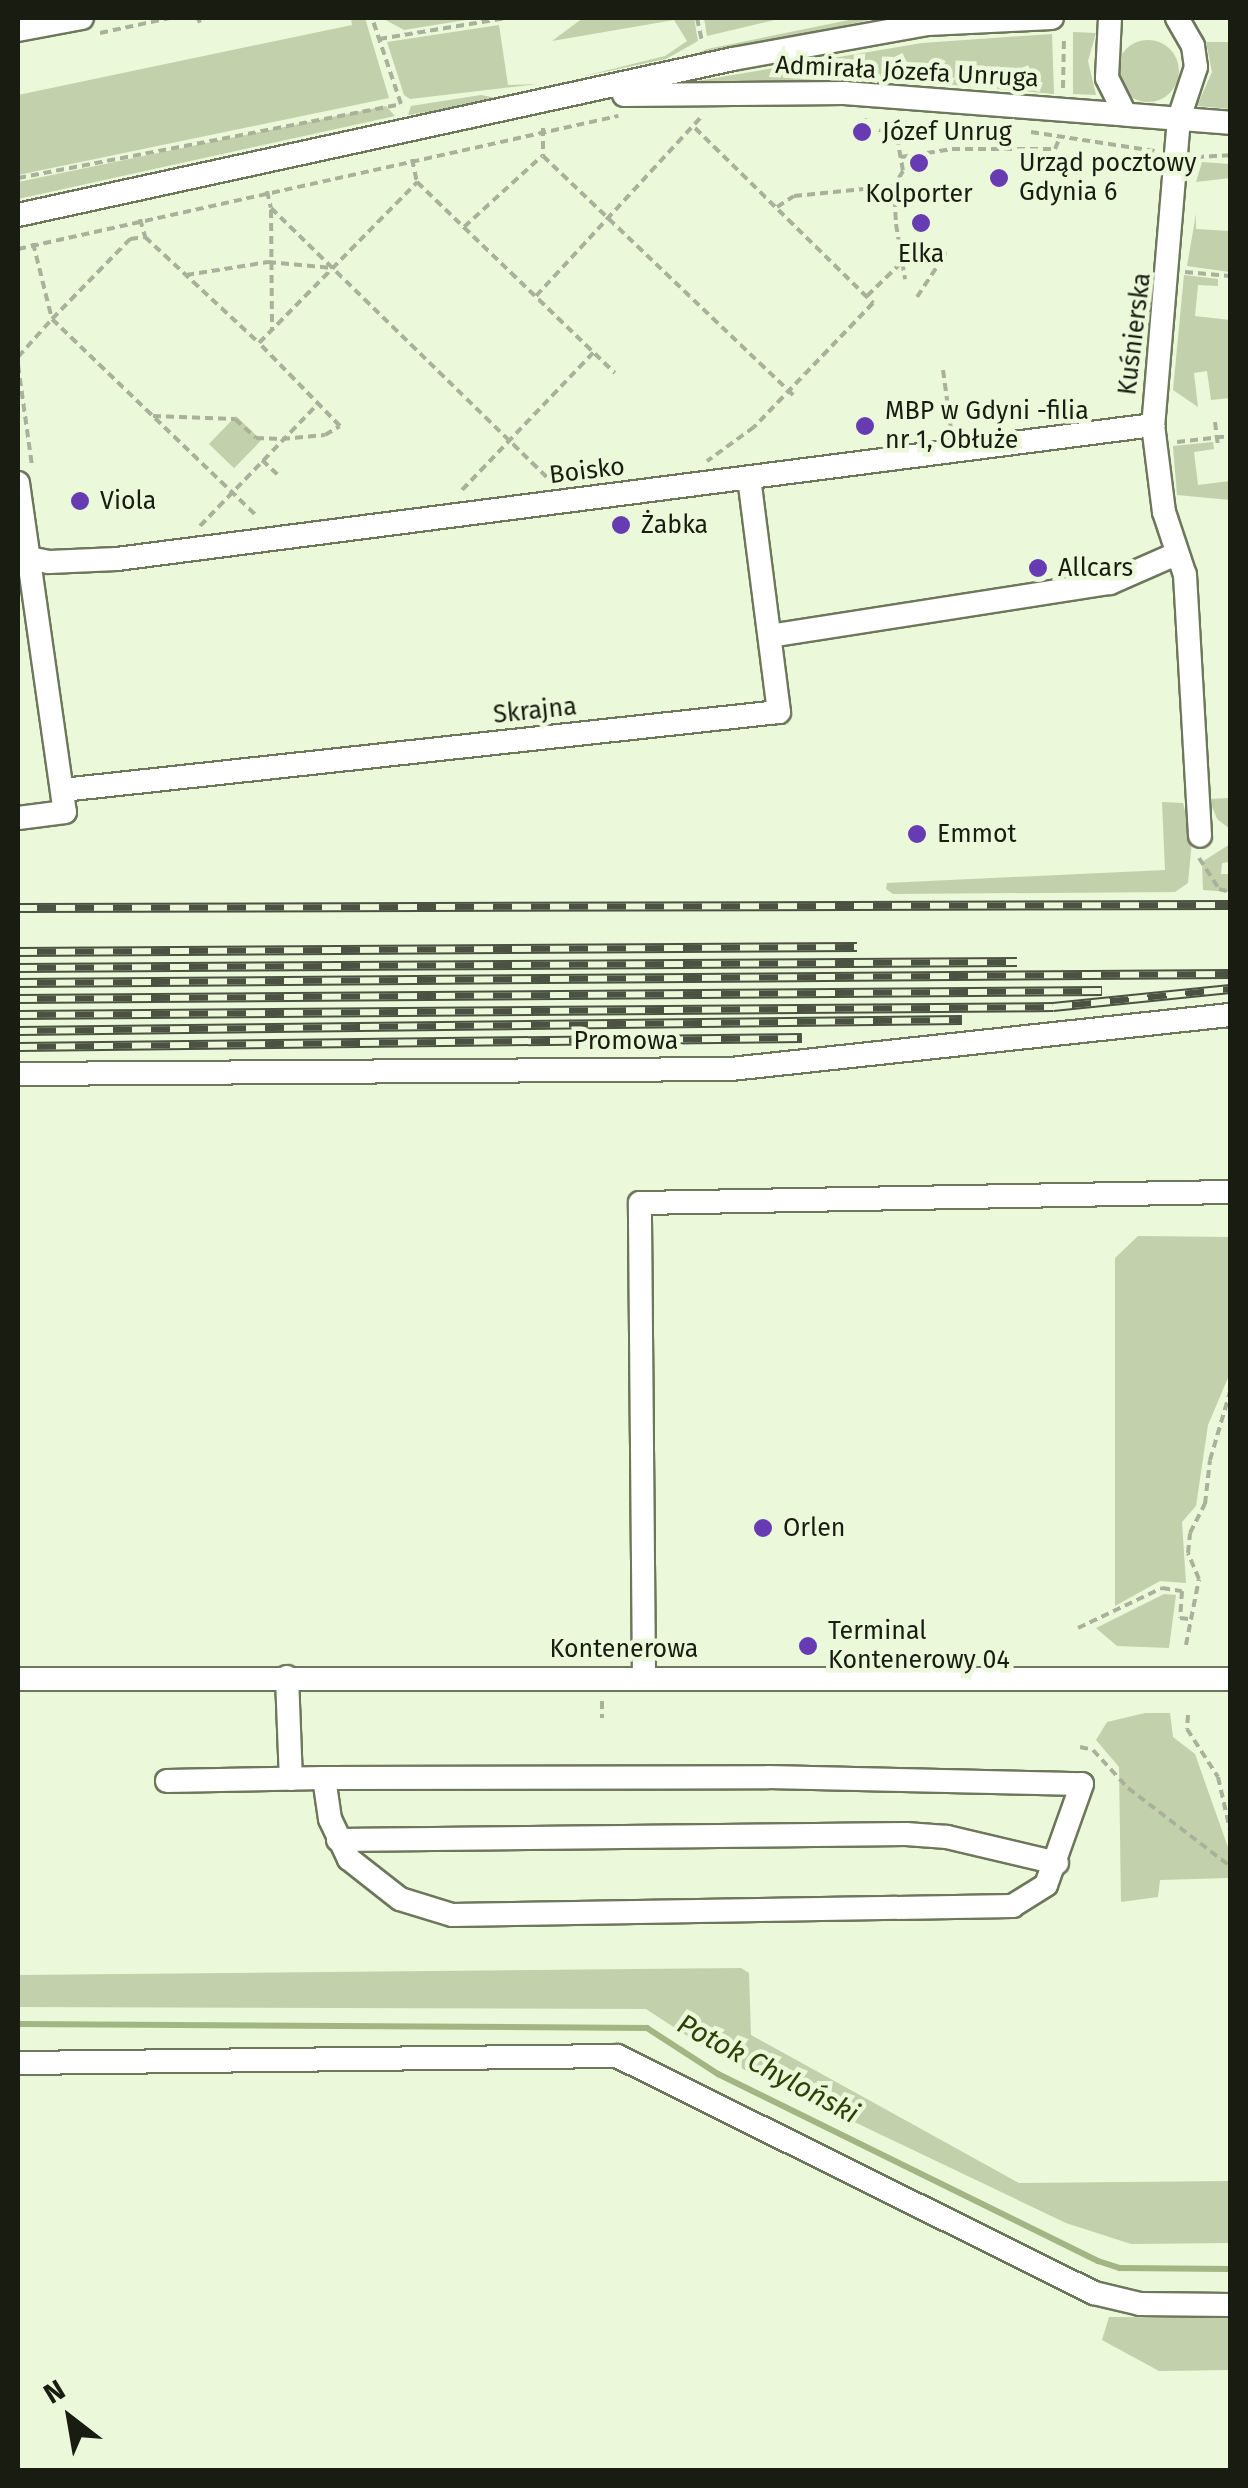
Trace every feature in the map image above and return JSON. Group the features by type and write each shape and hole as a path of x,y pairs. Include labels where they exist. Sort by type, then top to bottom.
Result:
{"street":[{"path":"18,30 82,18"},
{"path":"1090,18 1130,18"},
{"path":"1110,18 1107,78 1125,114"},
{"name":"Kuśnierska","path":"1176,18 1190,36 1196,68 1180,118 1153,426 1190,625 1200,836"},
{"name":"Admirała Józefa Unruga","path":"18,215 580,96 733,59 928,24 1058,26"},
{"name":"Admirała Józefa Unruga","path":"580,96 796,91 1230,123"},
{"name":"Boisko","path":"23,557 117,559 1153,426"},
{"name":"Skrajna","path":"63,790 779,712 749,478"},
{"path":"18,818 66,812 23,557 26,483"},
{"path":"770,636 1110,583 1176,554"},
{"name":"Promowa","path":"18,1074 747,1068 1230,1015"},
{"path":"644,1677 640,1203 1230,1192"},
{"path":"287,1677 291,1778"},
{"name":"Kontenerowa","path":"18,1679 1230,1680"},
{"path":"167,1781 324,1778 1082,1784 1057,1863 1033,1897 1001,1908 452,1915 424,1911 366,1878 338,1840 324,1778"},
{"path":"338,1840 906,1834 947,1837 1057,1863"},
{"path":"18,2063 616,2056 1094,2293 1140,2304 1230,2305"}],"path":[{"path":"18,178 401,104 372,18"},
{"path":"379,39 506,18"},
{"path":"697,18 702,42"},
{"path":"158,20 160,32"},
{"path":"901,158 952,149 1055,148 1062,108 1058,26"},
{"path":"120,28 122,40"},
{"path":"536,296 695,128 705,110 687,110"},
{"path":"18,248 543,128 634,114"},
{"path":"880,117 865,116 866,125 897,137 903,171 894,186 904,279"},
{"path":"543,128 543,156 793,395"},
{"path":"695,128 874,302 754,427 702,466 721,464"},
{"path":"1027,131 1156,152 1157,162"},
{"path":"1195,157 1230,155"},
{"path":"464,227 543,156"},
{"path":"412,159 417,182 615,373"},
{"path":"259,343 417,182"},
{"path":"776,208 794,196 894,186"},
{"path":"267,191 271,208 268,262 272,330"},
{"path":"271,208 556,486 539,488"},
{"path":"126,214 128,222"},
{"path":"140,219 145,238 259,343 340,426 325,436 282,440 256,438 235,419 153,416"},
{"path":"18,357 130,239 145,238"},
{"path":"33,243 52,319 265,524 247,526"},
{"path":"867,296 901,262 946,255 917,298"},
{"path":"186,275 268,262 332,268"},
{"path":"1169,271 1227,276 1223,283"},
{"path":"471,496 454,499 594,352"},
{"path":"18,365 26,483"},
{"path":"943,370 952,433"},
{"path":"212,531 194,533 318,404"},
{"path":"1216,422 1218,445"},
{"path":"933,436 962,432"},
{"path":"262,460 279,476"},
{"path":"1200,836 1199,862 1218,888 1230,892"},
{"path":"1186,1645 1199,1579 1188,1553 1190,1533 1205,1504 1210,1460 1230,1392"},
{"path":"1078,1628 1162,1588 1182,1591 1180,1618 1189,1619"},
{"path":"602,1701 602,1718"},
{"path":"1188,1714 1188,1729 1218,1777 1230,1830"},
{"path":"1080,1747 1093,1750 1128,1788 1230,1866"}],"green space":[{"path":"351,18 365,18 389,98 18,175 18,95 352,25"},
{"path":"382,18 478,18 404,30"},
{"path":"583,18 694,18 698,41 666,59 580,77 665,56 687,41 674,20 552,41"},
{"path":"704,18 783,18 707,36"},
{"path":"859,18 878,18 670,65 707,49"},
{"path":"499,25 508,85 538,84 410,99 404,95 387,42"},
{"path":"1073,32 1096,33 1088,61 1096,95 1073,94"},
{"path":"1052,34 1054,94 866,77 662,87 922,43"},
{"path":"1148,40 1170,49 1179,71 1170,93 1148,102 1126,93 1117,71 1126,49"},
{"path":"1206,42 1230,42 1230,109 1197,106 1212,72"},
{"path":"481,95 505,100 408,115 411,106"},
{"path":"386,106 395,116 18,199 18,182"},
{"path":"1202,162 1230,164 1230,178 1196,182"},
{"path":"1196,214 1196,229 1230,231 1230,272 1187,266"},
{"path":"1184,275 1218,279 1218,286 1198,285 1195,316 1230,320 1230,398 1211,400 1207,371 1194,373 1198,407 1173,390"},
{"path":"236,416 261,440 234,468 209,444"},
{"path":"1213,442 1214,449 1194,452 1198,485 1230,481 1230,500 1177,495 1173,446"},
{"path":"1230,798 1230,829 1217,819 1209,799"},
{"path":"1162,802 1183,803 1192,840 1188,883 1175,892 893,894 886,889 887,883 1165,870"},
{"path":"1230,844 1230,862 1222,863 1221,874 1230,874 1230,892 1203,890 1202,862"},
{"path":"1138,1236 1230,1237 1230,1373 1208,1425 1196,1506 1182,1522 1186,1583 1160,1581 1115,1606 1115,1258"},
{"path":"1164,1594 1176,1595 1169,1648 1117,1646 1096,1628"},
{"path":"1145,1713 1170,1713 1173,1737 1195,1754 1230,1853 1230,1893 1228,1878 1160,1880 1158,1897 1121,1902 1119,1767 1096,1740 1107,1722"},
{"path":"741,1968 749,1973 751,2035 1019,2183 1230,2181 1230,2243 1131,2244 1066,2223 724,2060 646,2009 18,2007 18,1975"},
{"path":"1109,2317 1230,2318 1230,2370 1159,2371 1102,2340"}],"waterway":[{"name":"Potok Chyloński","path":"18,2024 647,2028 718,2074 1098,2261 1120,2268 1230,2269"}],"railway":[{"path":"18,908 1230,905"},
{"path":"18,952 857,947"},
{"path":"18,968 1017,962"},
{"path":"18,983 1230,974"},
{"path":"18,1015 1053,1007 1230,989"},
{"path":"18,999 1102,991"},
{"path":"18,1031 962,1020"},
{"path":"18,1047 802,1038"}],"place":[{"name":"Józef Unrug","path":"862,132"},
{"name":"Kolporter","path":"919,163"},
{"name":"Urząd pocztowy Gdynia 6","path":"999,178"},
{"name":"Elka","path":"921,223"},
{"name":"MBP w Gdyni -filia nr 1, Obłuże","path":"865,426"},
{"name":"Viola","path":"80,501"},
{"name":"Żabka","path":"621,525"},
{"name":"Allcars","path":"1038,568"},
{"name":"Emmot","path":"917,834"},
{"name":"Orlen","path":"763,1528"},
{"name":"Terminal Kontenerowy 04","path":"808,1646"}]}
